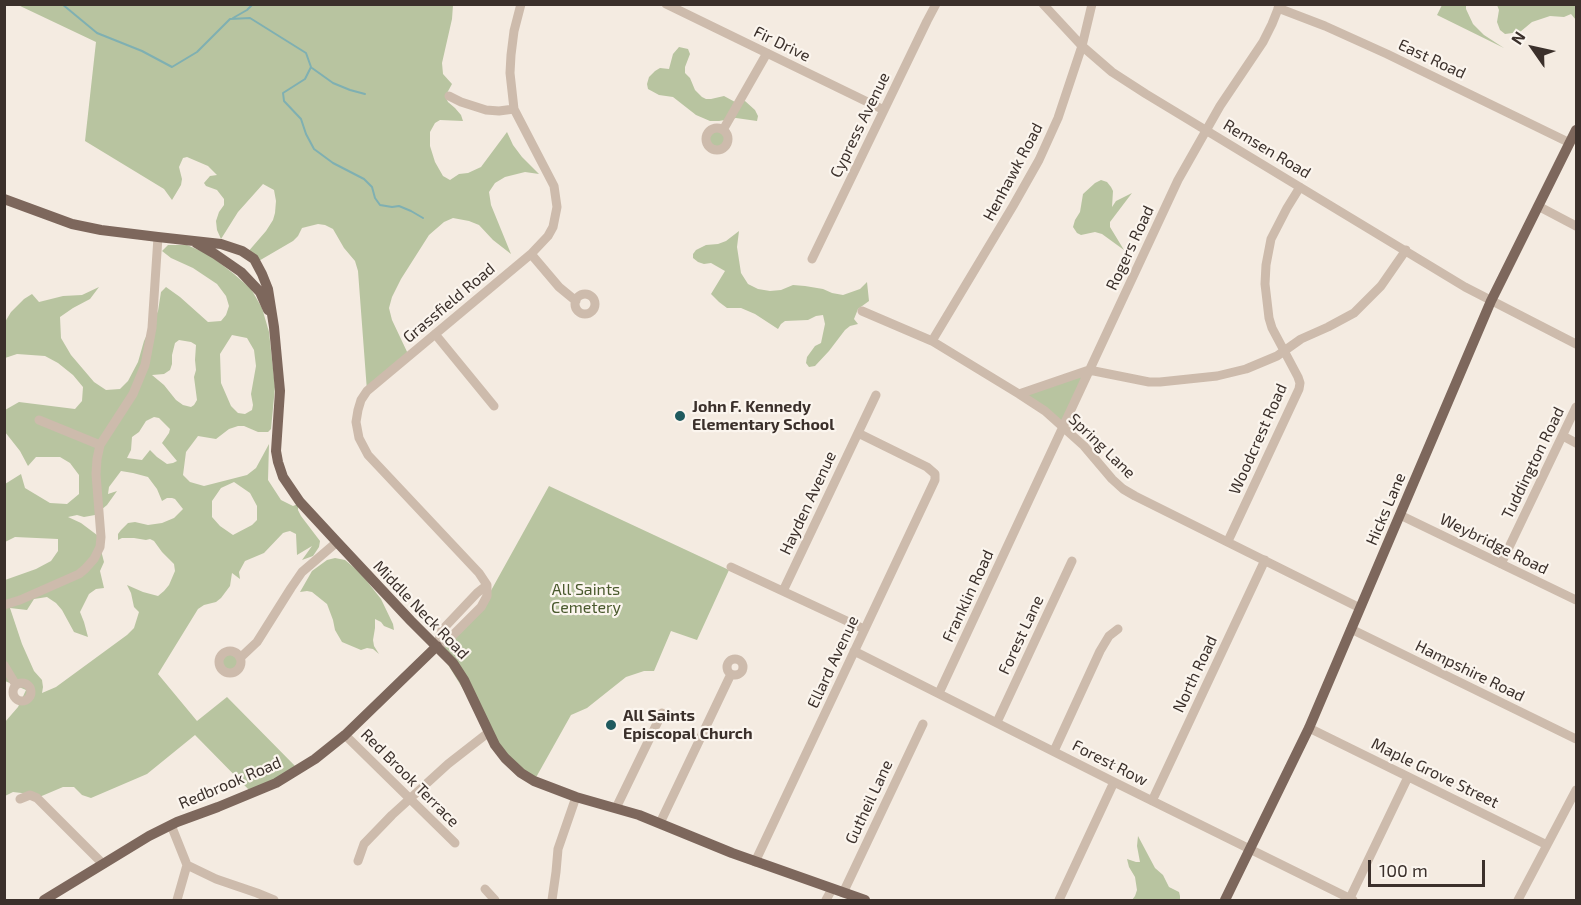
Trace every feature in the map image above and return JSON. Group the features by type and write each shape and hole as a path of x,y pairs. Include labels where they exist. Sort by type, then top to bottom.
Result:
{"main road":[{"name":"Hicks Lane","path":"1225,900 1309,728 1491,301 1576,130"},
{"name":"Middle Neck Road","path":"4,199 72,224 101,230 221,244 242,251 254,259 268,289 274,327 280,391 276,451 283,477 290,489 337,542 453,663 499,751 511,765 534,781 576,797 660,823 755,862 865,900"},
{"name":"Middle Neck Road","path":"193,242 241,272 260,292 274,327"},
{"name":"Redbrook Road","path":"44,900 171,825 276,783 326,751 437,646"}],"street":[{"name":"Grassfield Road","path":"437,646 442,630 487,585 479,573 368,455 359,438 356,422 358,410 367,390 531,254 553,227 557,200 552,182 514,109 510,73 511,55 521,4"},
{"name":"Fir Drive","path":"666,4 884,110"},
{"name":"Cypress Avenue","path":"812,260 936,4"},
{"name":"Remsen Road","path":"1043,4 1082,46 1112,72 1146,94 1491,301 1576,344"},
{"name":"Henhawk Road","path":"932,341 1039,160 1058,118 1082,46 1092,4"},
{"name":"Rogers Road","path":"1023,513 1178,180 1225,98 1263,42 1279,6"},
{"name":"East Road","path":"1279,6 1408,64 1570,142"},
{"path":"723,130 767,53"},
{"path":"448,96 486,110 514,109"},
{"name":"Woodcrest Road","path":"1228,541 1299,389 1298,377 1272,328 1265,284 1271,239 1300,187"},
{"path":"1538,206 1576,226"},
{"path":"4,605 20,600 85,569 94,559 100,547 97,459 100,445 133,394 146,365 152,328 158,237"},
{"path":"1019,394 1089,370 1149,382 1160,382 1198,379 1246,369 1277,356 1301,339 1354,313 1381,286 1406,250"},
{"path":"531,254 558,287 576,301"},
{"name":"Spring Lane","path":"862,311 932,341 1045,411 1084,446 1123,489 1360,608"},
{"path":"435,334 494,406"},
{"name":"Hayden Avenue","path":"783,591 876,395"},
{"name":"Tuddington Road","path":"1501,564 1576,407"},
{"path":"39,420 100,445"},
{"name":"Ellard Avenue","path":"755,862 935,480 935,474 927,467 858,433"},
{"path":"1563,436 1576,442"},
{"name":"Franklin Road","path":"939,693 1023,513"},
{"name":"Weybridge Road","path":"1400,515 1576,600"},
{"path":"240,658 257,642 302,572 337,542"},
{"name":"North Road","path":"1152,801 1265,560"},
{"name":"Forest Lane","path":"997,722 1072,561"},
{"path":"732,567 864,629"},
{"path":"1054,751 1100,651 1109,636 1118,629"},
{"name":"Hampshire Road","path":"1351,629 1576,739"},
{"name":"Forest Row","path":"854,651 1350,900"},
{"path":"4,665 16,685"},
{"path":"660,823 731,674"},
{"path":"616,808 662,713"},
{"name":"Gutheil Lane","path":"826,900 838,891 922,724"},
{"name":"Maple Grove Street","path":"1309,728 1547,845"},
{"path":"358,861 364,844 392,815 448,764 489,732"},
{"name":"Red Brook Terrace","path":"345,735 455,843"},
{"path":"1350,900 1408,777"},
{"path":"1059,900 1114,782"},
{"path":"1518,900 1576,790"},
{"path":"20,799 30,795 37,798 103,864"},
{"path":"552,900 558,849 576,797"},
{"path":"171,825 187,865 177,900"},
{"path":"187,865 216,879 274,900"},
{"path":"484,889 495,900"}],"green space":[{"path":"18,5 453,5 442,63 443,74 452,84 446,98 461,115 463,121 440,120 435,123 430,132 430,146 443,176 450,180 459,174 481,167 507,132 522,157 539,174 525,172 505,177 495,183 489,192 491,205 511,254 479,225 469,221 453,218 444,222 429,235 401,279 389,308 392,320 409,356 367,391 358,271 355,261 333,229 318,224 302,228 293,241 257,262 247,253 273,220 276,201 274,190 263,184 238,212 221,239 216,221 224,205 224,199 217,190 204,183 210,176 217,175 208,166 187,157 183,158 179,167 181,185 172,200 164,189 85,141 96,42"},
{"path":"1442,5 1466,5 1473,24 1484,35 1504,48 1437,15"},
{"path":"1497,5 1576,5 1576,20 1571,14 1564,17 1550,16 1532,22 1520,32 1505,34 1500,30 1497,22 1499,10"},
{"path":"679,47 688,49 690,54 685,73 702,97 711,99 724,96 735,102 745,101 755,110 758,116 757,121 736,118 710,121 696,115 673,97 659,95 648,89 649,77 660,68 669,69 673,54"},
{"path":"717,130 723,133 726,139 723,145 717,148 711,145 708,139 711,133"},
{"path":"1101,180 1107,182 1113,191 1112,207 1116,201 1132,193 1110,222 1110,227 1124,250 1102,234 1095,232 1081,235 1073,227 1080,212 1083,194"},
{"path":"739,231 737,247 741,273 748,284 758,289 781,290 793,285 823,289 843,295 860,289 867,282 869,301 858,309 854,319 858,324 845,330 815,366 809,367 806,363 807,357 815,346 821,343 825,324 823,315 808,320 785,321 778,329 741,308 727,308 711,294 725,271 711,263 698,262 693,258 693,254 706,245 726,241"},
{"path":"168,245 187,245 208,254 251,289 262,308 269,332 275,387 271,429 268,432 258,432 238,426 229,429 216,439 198,436 186,452 183,475 190,482 204,486 247,475 256,468 269,444 268,480 281,500 293,506 298,504 301,516 320,541 313,556 302,560 312,546 297,555 296,534 286,532 264,553 245,561 239,572 240,579 232,573 230,586 221,598 198,609 158,674 197,721 227,697 298,769 252,793 195,735 147,774 91,798 82,795 74,787 63,787 37,798 30,794 13,792 5,796 5,722 18,707 26,690 5,681 5,580 51,561 58,551 58,539 15,537 5,542 5,484 21,474 25,488 50,503 67,504 79,494 79,475 70,463 60,457 36,457 28,466 5,432 5,410 19,402 75,409 82,401 83,387 73,375 45,356 17,354 5,358 5,322 11,312 32,294 39,302 63,296 82,295 99,287 90,299 60,317 61,338 71,355 94,382 106,390 120,389 128,381 138,362 144,341 158,311 161,292 166,287 208,322 221,321 229,306 226,296 217,284 162,251","holes":["232,335 247,338 254,350 256,366 251,394 253,405 252,410 245,414 238,413 231,406 221,383 220,354","179,340 196,345 194,377 197,400 191,407 176,400 152,375 164,374 170,370 175,343","154,417 159,418 170,429 162,443 177,461 167,464 150,450 142,460 127,458 131,450 132,437 139,432 146,421","121,471 148,477 162,501 167,498 175,499 183,509 174,518 148,525 128,523 118,534 118,540 134,538 154,541 174,564 175,571 169,585 158,596 127,585 134,607 139,612 134,628 56,687 42,693 42,680 34,671 10,608 27,610 34,599 47,597 62,610 74,632 88,637 80,612 89,594 96,589 104,588 100,571 104,562 97,535 68,517 95,515 107,505 117,491 108,494 109,487","234,482 250,493 257,506 257,520 233,535 212,517 212,501 221,488"]},
{"path":"1086,373 1062,424 1024,395"},
{"name":"All Saints Cemetery","path":"549,486 729,570 697,640 671,631 654,671 644,671 626,677 587,708 571,715 534,781 522,773 489,731 437,647 483,605"},
{"path":"335,558 345,560 366,580 381,599 393,624 394,630 375,619 373,640 379,654 373,649 361,650 342,642 335,630 327,604 312,592 300,592 312,571 327,560"},
{"path":"230,653 236,656 239,662 236,668 230,671 224,668 221,662 224,656"},
{"path":"1138,836 1155,868 1163,875 1169,887 1179,892 1180,900 1132,900 1137,890 1135,877 1127,859 1140,862"}],"waterway":[{"path":"62,4 97,33 142,51 172,67 197,52 230,19 250,18 306,53 311,67 305,79 283,93 284,101 301,119 314,149 333,163 364,179 372,187 380,205 399,206 423,218"},
{"path":"233,18 253,4"},
{"path":"312,68 333,83 365,94"}],"place":[{"name":"John F. Kennedy Elementary School","path":"680,416"},
{"name":"All Saints Episcopal Church","path":"611,725"}]}
